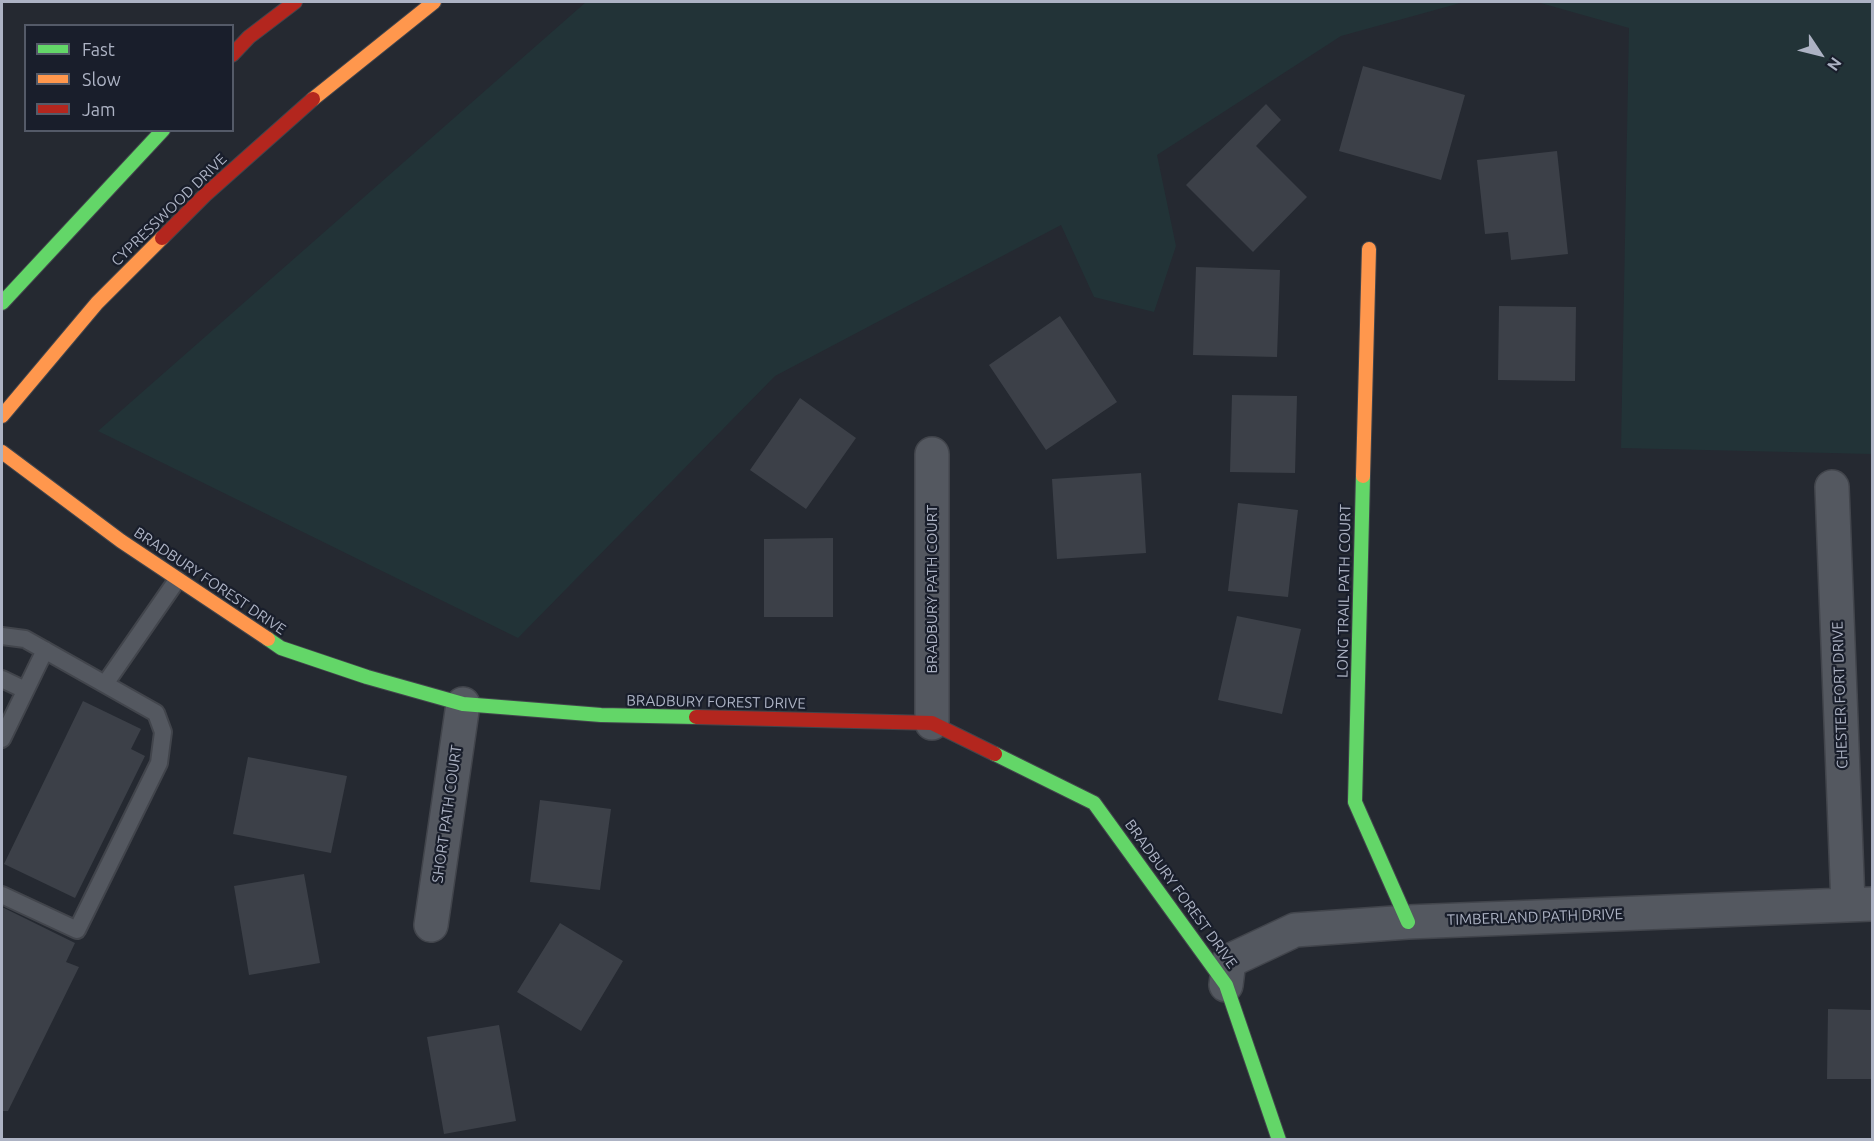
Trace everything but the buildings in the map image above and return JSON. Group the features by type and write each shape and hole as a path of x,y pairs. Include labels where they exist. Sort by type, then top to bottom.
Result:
{"street":[{"path":"234,53 249,37 295,2"},
{"name":"CYPRESSWOOD DRIVE","path":"2,416 97,303 205,195 320,93 434,2"},
{"path":"2,303 161,132"},
{"name":"LONG TRAIL PATH COURT","path":"1369,249 1355,802 1408,922"},
{"name":"BRADBURY FOREST DRIVE","path":"2,452 82,514 281,648 367,677 463,704 601,716 932,723 1094,803 1226,985 1279,1140"},
{"name":"BRADBURY PATH COURT","path":"932,454 932,723"},
{"name":"CHESTER FORT DRIVE","path":"1832,487 1860,904"},
{"name":"SHORT PATH COURT","path":"431,925 463,704"},
{"name":"TIMBERLAND PATH DRIVE","path":"1226,985 1229,961 1295,930 1408,922 1860,904"}],"lane":[{"path":"105,684 177,580"},
{"path":"2,636 25,639 156,713 163,732 159,763 77,930 2,895"},
{"path":"4,728 45,650"},
{"path":"2,679 25,690"}],"shaded area":[{"path":"586,2 1464,2 1341,36 1157,155 1176,246 1154,312 1094,297 1061,225 775,376 518,638 98,431"},
{"path":"1537,2 1872,2 1872,454 1621,448 1629,28"}],"traffic: fast":[{"path":"2,303 161,132"},
{"path":"1363,476 1355,802 1408,922"},
{"path":"268,639 281,648 367,677 463,704 601,715 696,717"},
{"path":"995,754 1094,803 1226,985 1279,1140"}],"traffic: slow":[{"path":"313,99 434,2"},
{"path":"2,416 97,303 162,238"},
{"path":"1363,476 1369,249"},
{"path":"2,452 121,541 268,639"}],"traffic: jam":[{"path":"234,53 249,37 295,2"},
{"path":"162,238 205,195 313,99"},
{"path":"696,717 932,723 995,754"}]}
